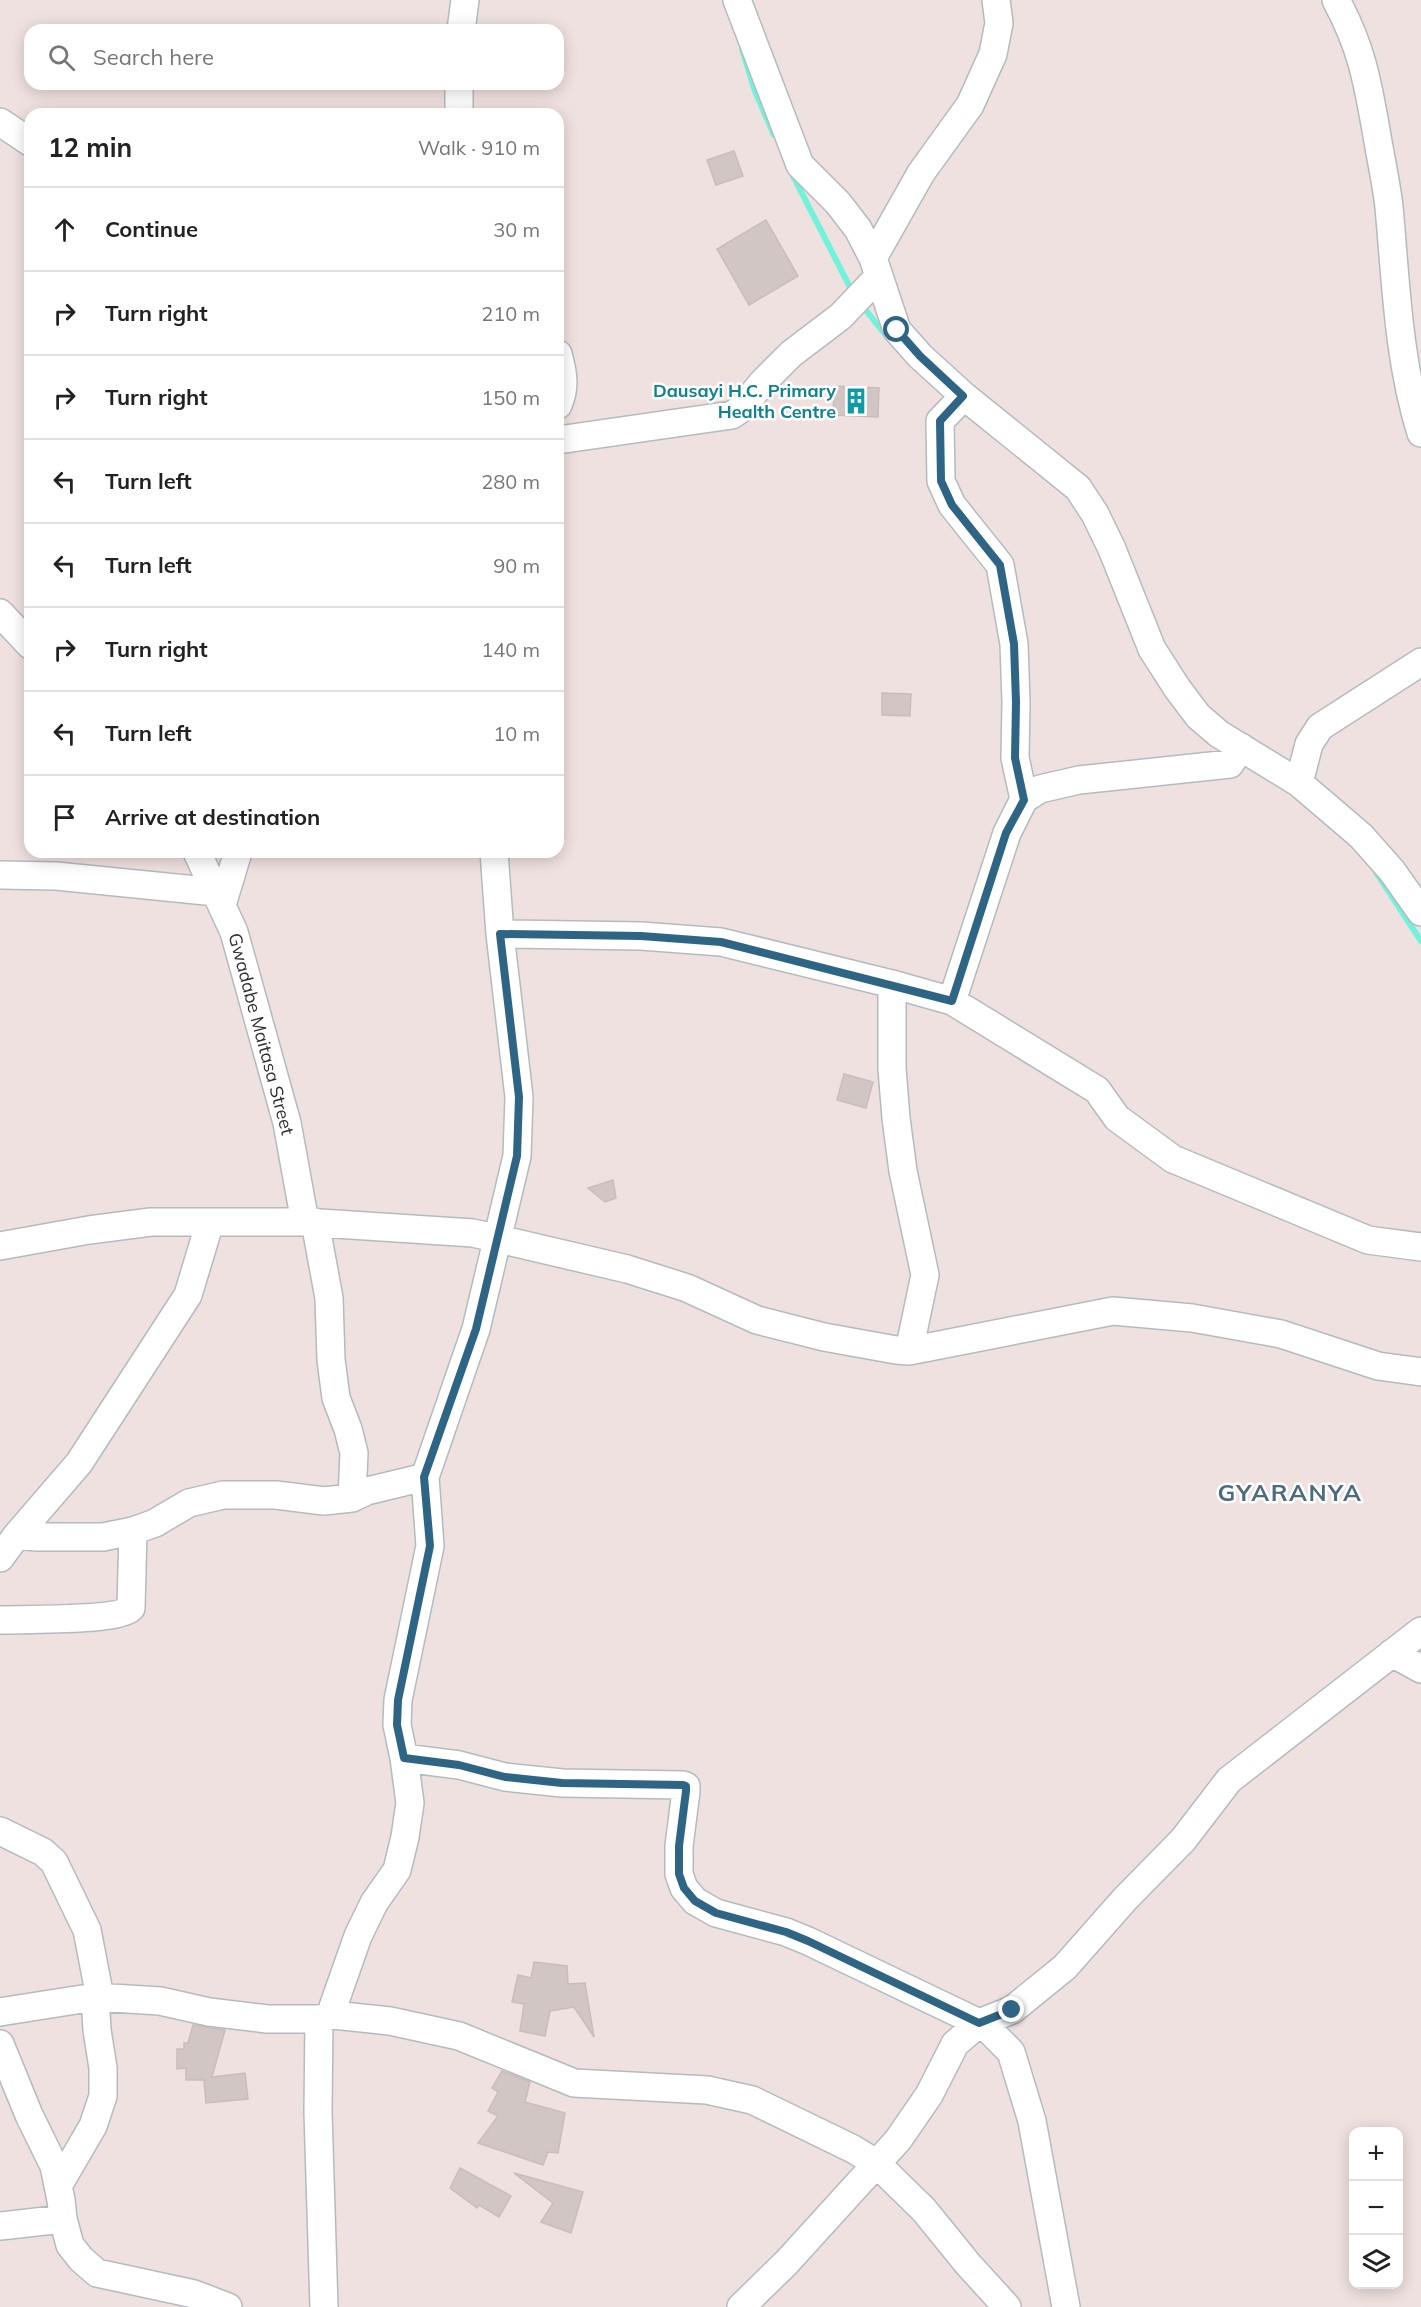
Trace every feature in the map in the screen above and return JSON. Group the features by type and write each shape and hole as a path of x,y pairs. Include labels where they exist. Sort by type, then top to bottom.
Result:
{"street":[{"path":"462,24 465,0"},
{"path":"737,0 800,165 838,203 858,229 875,267 897,330 920,356 963,396 1078,488 1095,514 1112,549 1152,649 1198,716 1219,734 1236,756 1299,783 1361,836 1392,872 1421,912"},
{"path":"564,439 732,416 791,354 842,316 875,267 921,173 970,105 993,54 999,23 996,0"},
{"path":"1336,0 1352,30 1365,69 1389,203 1401,349 1411,402 1421,433"},
{"path":"459,90 459,108"},
{"path":"0,122 24,138"},
{"path":"963,396 940,421 941,481 952,505 1000,565 1014,644 1015,758 1024,800"},
{"path":"0,613 24,639"},
{"path":"1299,783 1309,744 1320,728 1421,662"},
{"path":"952,1001 1006,833 1024,800 1040,789 1079,780 1236,756"},
{"name":"Gwadabe Maitasa Street","path":"199,858 234,932 287,1123 329,1298 331,1360 336,1398 354,1453 352,1498"},
{"path":"0,875 56,876 219,898 236,858"},
{"path":"321,2306 318,2112 326,2017 333,2007 358,1936 374,1903 397,1870 410,1803 397,1725 398,1700 430,1546 424,1477 476,1329 517,1156 519,1097 500,934 494,858"},
{"path":"500,934 641,936 721,942 952,1001 1097,1090 1117,1118 1173,1159 1368,1240 1421,1247"},
{"path":"892,984 892,1069 899,1139 903,1171 925,1275 909,1351"},
{"path":"0,1246 89,1230 151,1222 310,1222 473,1233 627,1269 687,1288 757,1320 824,1337 896,1350 909,1351 1113,1311 1192,1318 1281,1334 1378,1365 1421,1372"},
{"path":"0,1558 17,1535 80,1463 188,1295 210,1222"},
{"path":"17,1535 103,1537 133,1531 155,1523 189,1503 223,1495 276,1495 324,1501 352,1498 367,1491 424,1477"},
{"path":"0,1620 89,1617 126,1613 131,1608 133,1531"},
{"path":"741,2307 787,2262 898,2140 929,2095 955,2044 980,2023 1012,2010 1065,1967 1125,1899 1183,1840 1230,1780 1421,1631"},
{"path":"1392,1653 1421,1669"},
{"path":"404,1758 459,1765 505,1777 551,1782 686,1786 679,1846 679,1874 684,1888 695,1901 716,1913 786,1932 808,1941 980,2023 1011,2052 1032,2121 1066,2307"},
{"path":"0,1831 43,1852 54,1862 87,1930 97,1997 97,2030 103,2068 103,2096 93,2126 58,2186"},
{"path":"0,2012 97,1997 160,2001 209,2012 267,2019 326,2017 390,2021 459,2036 574,2083 708,2090 752,2100 876,2163 924,2210 966,2263 1007,2307"},
{"path":"0,2044 29,2115 54,2166 70,2245 81,2259 97,2273 194,2294 228,2307"},
{"path":"0,2226 63,2219"}],"building":[{"path":"734,151 743,176 716,185 707,160"},
{"path":"766,220 798,276 749,305 717,249"},
{"name":"Dausayi H.C. Primary Health Centre","path":"834,386 879,388 878,417 833,415"},
{"path":"882,693 911,694 910,716 882,715"},
{"path":"844,1074 873,1082 866,1108 837,1100"},
{"path":"613,1180 616,1198 605,1202 588,1188"},
{"path":"534,1962 567,1966 568,1984 585,1983 594,2037 574,2007 550,2011 545,2036 520,2031 524,2004 512,2002 518,1975 531,1978"},
{"path":"193,2025 225,2030 212,2077 245,2073 248,2099 206,2103 204,2080 186,2080 186,2068 177,2069 177,2049 184,2049 184,2043 188,2043"},
{"path":"502,2071 530,2082 525,2102 565,2113 558,2153 548,2152 543,2165 478,2143 498,2116 488,2111 498,2092 492,2088"},
{"path":"460,2168 511,2196 499,2217 479,2205 477,2208 450,2188"},
{"path":"514,2173 583,2192 571,2233 541,2222 553,2203"}],"waterway":[{"path":"742,49 755,91 774,135"},
{"path":"791,172 853,293"},
{"path":"861,304 888,338"},
{"path":"1376,872 1421,941"}],"place":[{"name":"Dausayi H.C. Primary Health Centre","path":"856,401"}],"district":[{"name":"GYARANYA","path":"1290,1493"}],"route":[{"path":"897,330 920,356 963,396 940,421 941,481 952,505 1000,565 1014,644 1015,758 1024,800 1006,833 952,1001 721,942 641,936 500,934 519,1097 517,1156 476,1329 424,1477 430,1546 398,1700 397,1725 404,1758 459,1765 505,1777 562,1783 686,1786 679,1846 679,1874 684,1888 695,1901 716,1913 786,1932 808,1941 979,2023 1012,2010"}]}
